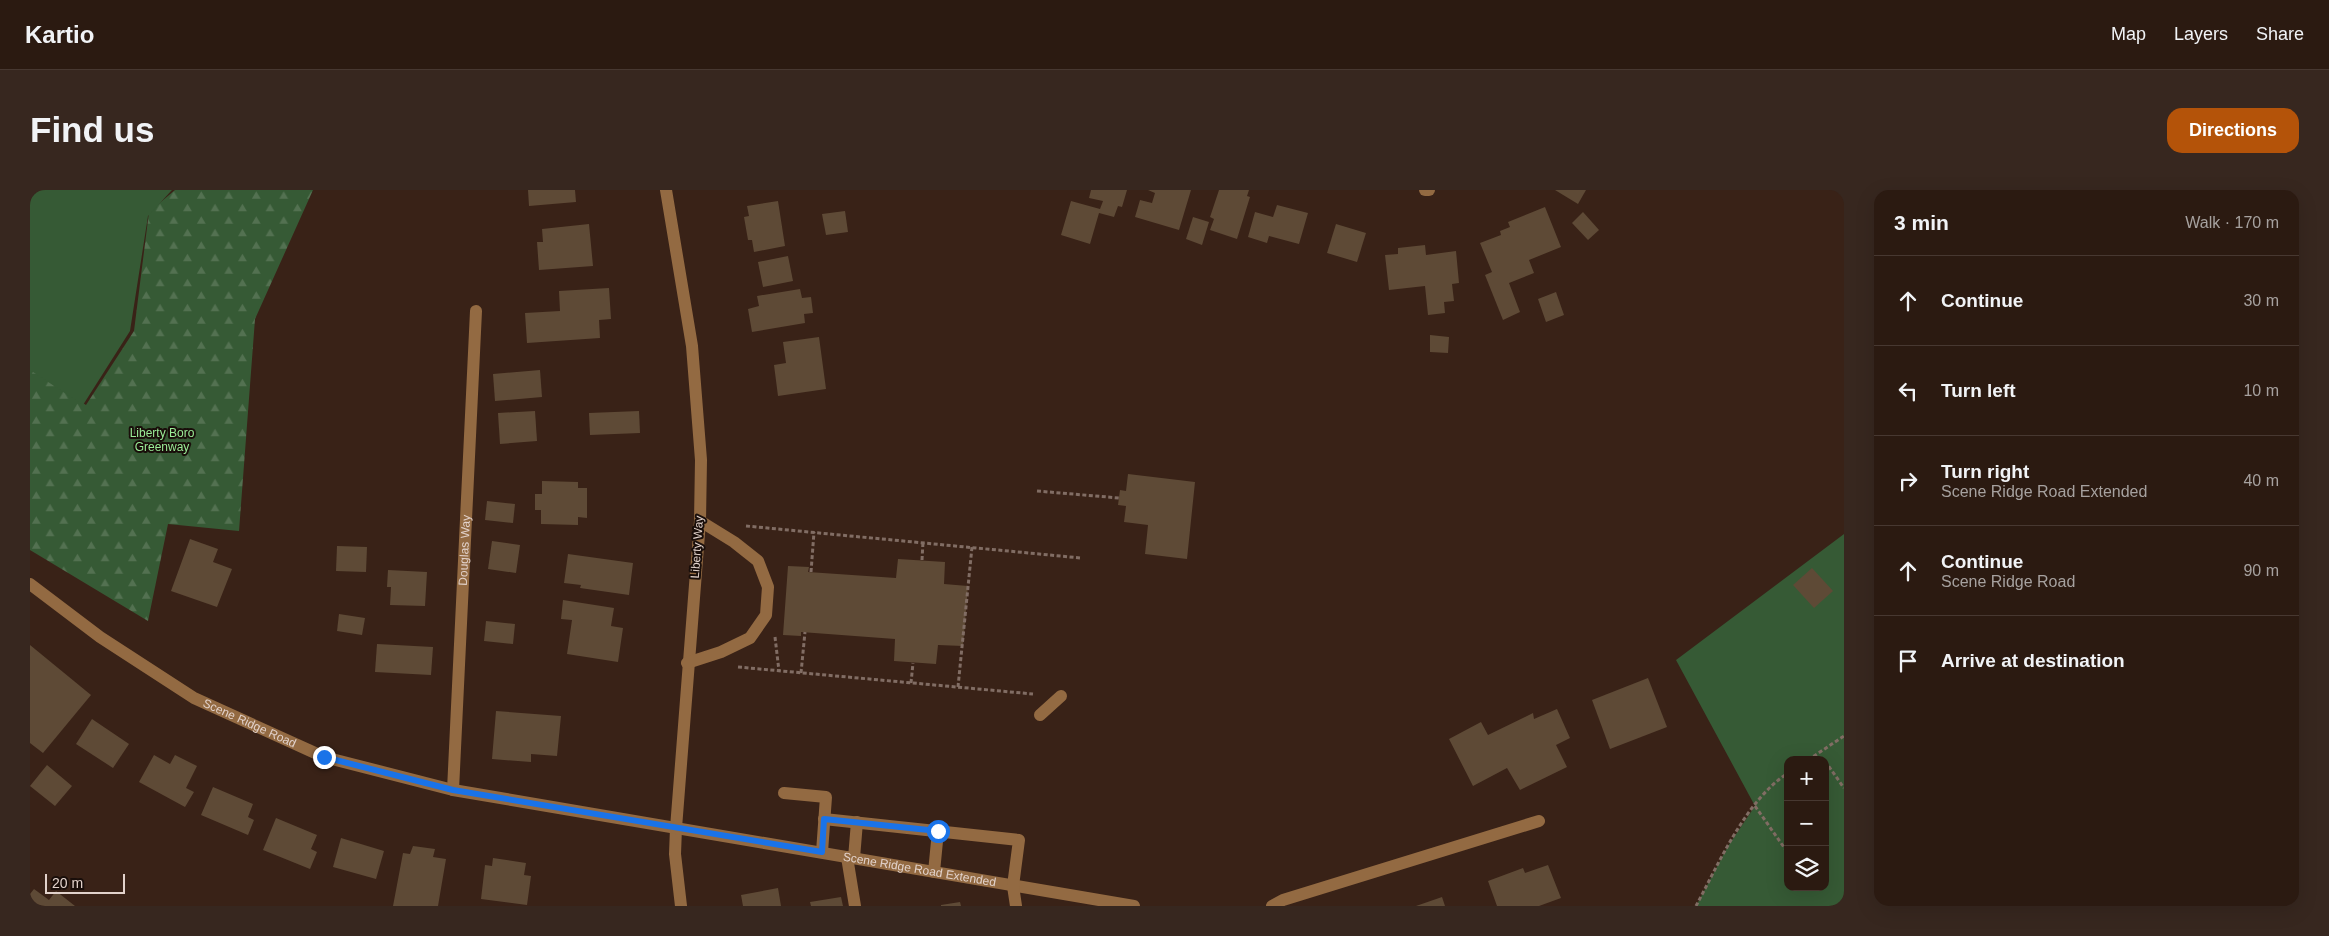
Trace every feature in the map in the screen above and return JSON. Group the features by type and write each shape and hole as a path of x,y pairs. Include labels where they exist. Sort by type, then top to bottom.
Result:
{"street":[{"name":"Liberty Way","path":"666,190 694,363 702,460 700,521 676,828 675,854 681,906"},
{"name":"Douglas Way","path":"453,790 476,311"},
{"path":"688,663 721,652 750,638 766,615 768,587 758,561 734,542 700,521"},
{"name":"Scene Ridge Road","path":"30,584 100,637 194,698 324,757 453,790 676,828"},
{"path":"1040,714 1061,696"},
{"path":"784,793 826,797 822,852"},
{"path":"824,819 1019,840 1013,886 1016,906"},
{"path":"1272,906 1293,897 1539,821"},
{"path":"855,906 851,858 857,822"},
{"name":"Scene Ridge Road Extended","path":"676,828 1134,906"},
{"path":"934,872 938,831"}],"path":[{"path":"1037,491 1119,498"},
{"path":"743,526 1081,558"},
{"path":"811,572 814,532"},
{"path":"922,560 923,542"},
{"path":"958,687 972,547"},
{"path":"801,673 805,632"},
{"path":"775,636 779,671"},
{"path":"911,683 913,663"},
{"path":"733,667 1061,696"},
{"path":"1814,756 1844,736"},
{"path":"1819,752 1822,756"},
{"path":"1829,767 1844,788"},
{"path":"1696,906 1728,846 1755,806 1784,776"},
{"path":"1755,806 1784,847"}],"green space":[{"path":"30,190 172,190 148,216 130,331 83,405 30,370"},
{"name":"Liberty Boro Greenway","path":"175,190 313,190 255,319 239,531 168,524 148,621 30,550 30,368 86,405 134,331 149,212"},
{"path":"1844,534 1844,906 1696,906 1728,846 1755,806 1676,660"}],"building":[{"path":"528,190 575,190 576,202 529,206"},
{"path":"1091,190 1127,190 1122,207 1118,206 1114,217 1099,213 1090,244 1061,235 1071,201 1100,209 1103,201 1089,198"},
{"path":"1148,190 1191,190 1179,230 1135,217 1140,200 1152,203 1155,193"},
{"path":"1219,190 1249,190 1247,196 1250,197 1237,239 1210,230 1214,219 1210,217"},
{"path":"1555,190 1586,190 1578,204"},
{"path":"778,201 785,246 754,252 752,240 748,240 744,217 749,216 747,206"},
{"path":"1277,205 1308,213 1299,244 1269,236 1267,243 1248,237 1255,212 1273,217"},
{"path":"1545,207 1561,247 1529,260 1534,273 1509,283 1520,312 1503,320 1485,275 1492,272 1480,243 1501,235 1500,231 1510,227 1508,222"},
{"path":"845,211 848,232 826,235 822,214"},
{"path":"1583,212 1599,230 1588,240 1572,223"},
{"path":"1193,217 1209,222 1202,245 1186,239"},
{"path":"589,224 593,266 539,270 537,242 543,242 542,229"},
{"path":"1336,224 1366,233 1357,262 1327,253"},
{"path":"1425,245 1426,255 1456,251 1459,283 1452,284 1454,301 1444,302 1445,313 1428,315 1425,286 1389,290 1385,255 1398,254 1398,248"},
{"path":"788,256 793,281 763,287 758,262"},
{"path":"609,288 611,319 599,320 600,338 527,343 525,313 560,311 559,291"},
{"path":"800,289 802,298 811,297 813,313 804,314 805,323 752,332 748,309 759,306 757,296"},
{"path":"1556,292 1564,315 1546,322 1538,299"},
{"path":"1430,335 1449,337 1448,353 1430,352"},
{"path":"819,337 826,389 778,396 774,365 786,363 783,342"},
{"path":"540,370 542,397 495,401 493,374"},
{"path":"535,411 537,441 500,444 498,413"},
{"path":"639,411 640,433 590,435 589,413"},
{"path":"1128,474 1195,482 1187,559 1145,554 1148,525 1124,522 1126,506 1118,505 1120,490 1126,491"},
{"path":"542,481 578,482 578,488 587,488 587,518 578,517 578,525 541,524 541,510 535,510 535,494 542,494"},
{"path":"487,501 515,504 513,523 485,520"},
{"path":"190,539 218,549 213,562 232,569 217,607 171,591"},
{"path":"492,541 520,545 516,573 488,569"},
{"path":"337,546 367,547 366,572 336,571"},
{"path":"568,554 633,563 629,595 580,588 581,585 564,583"},
{"path":"898,559 945,562 944,584 968,586 963,646 938,645 936,664 894,661 895,639 801,632 801,636 783,635 788,566 809,567 808,572 896,578"},
{"path":"1812,568 1833,591 1814,608 1793,585"},
{"path":"388,570 427,572 425,606 390,605 391,587 387,587"},
{"path":"563,600 614,608 611,626 623,628 618,662 567,654 572,620 561,619"},
{"path":"339,614 365,618 362,635 337,631"},
{"path":"486,621 515,624 513,644 484,641"},
{"path":"377,644 433,647 431,675 375,672"},
{"path":"30,645 91,695 43,753 30,743"},
{"path":"1648,678 1667,727 1610,749 1592,700"},
{"path":"1557,709 1570,738 1556,745 1567,767 1520,790 1507,768 1473,786 1449,739 1481,722 1488,735 1533,713 1534,719"},
{"path":"496,711 561,716 557,756 531,754 531,762 492,759"},
{"path":"92,719 129,744 113,768 76,744"},
{"path":"154,755 170,764 175,755 197,766 186,788 194,792 185,807 139,782"},
{"path":"47,765 72,786 55,806 30,786"},
{"path":"213,787 253,804 248,817 254,820 248,835 201,815"},
{"path":"276,818 317,835 311,849 317,852 310,869 263,850"},
{"path":"341,838 384,851 376,879 333,867"},
{"path":"413,846 435,849 433,857 446,859 438,906 393,906 403,853 410,854"},
{"path":"493,858 526,863 524,875 531,876 527,905 481,899 485,865 492,866"},
{"path":"1548,865 1561,898 1539,906 1497,906 1488,881 1523,868 1525,873"},
{"path":"778,888 781,906 743,906 741,895"},
{"path":"34,889 49,900 56,891 75,906 30,906 30,894"},
{"path":"841,897 843,906 811,906 810,902"},
{"path":"1442,897 1445,906 1416,906"},
{"path":"960,902 961,906 941,906 941,905"}],"route":[{"path":"324,757 453,790 822,852 824,819 938,831"}]}
